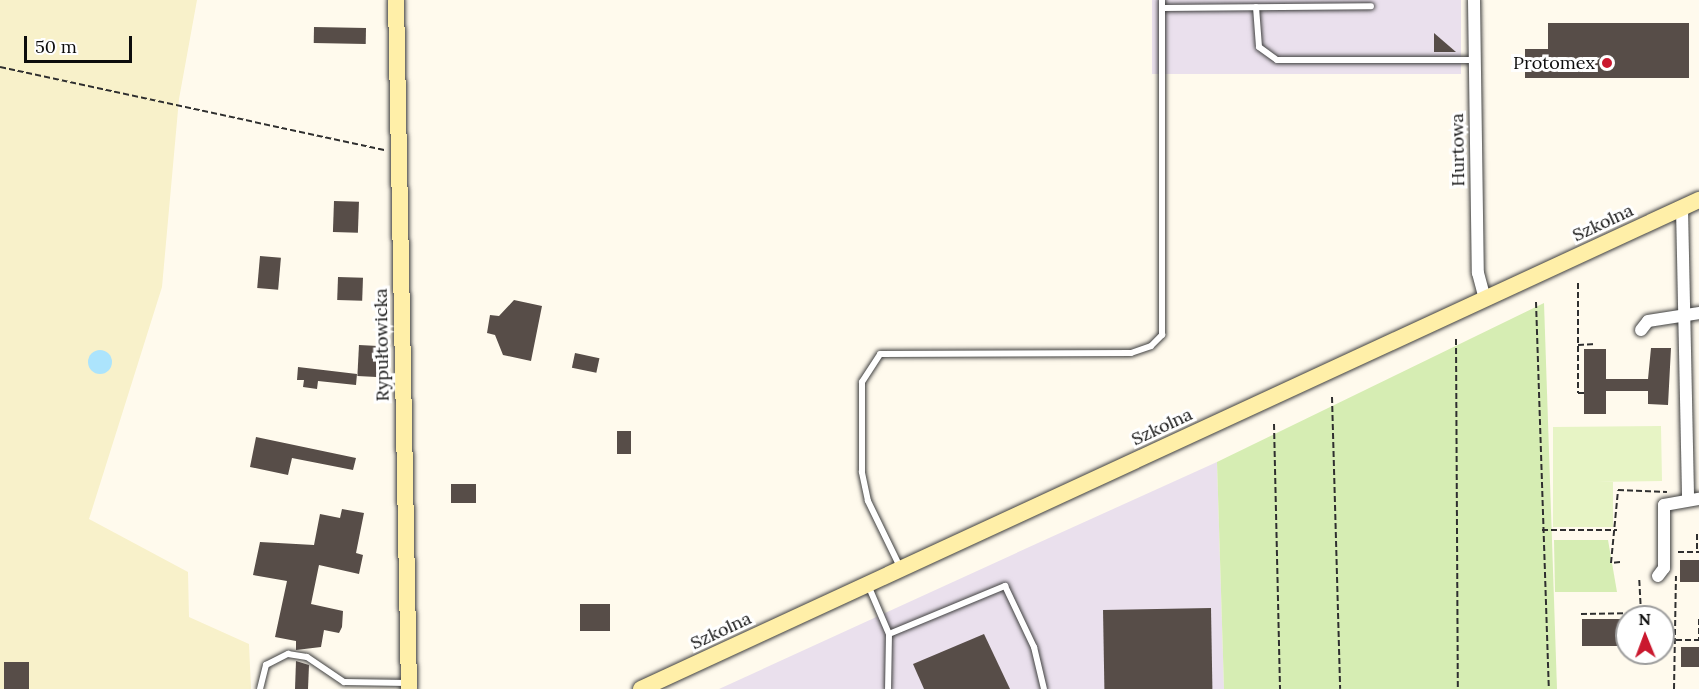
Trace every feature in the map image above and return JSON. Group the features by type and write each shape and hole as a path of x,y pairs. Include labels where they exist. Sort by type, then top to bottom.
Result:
{"street":[{"name":"Rypułtowicka","path":"396,0 409,686"},
{"name":"Hurtowa","path":"1474,0 1478,273 1485,299"},
{"name":"Szkolna","path":"641,689 1699,200"},
{"path":"1658,576 1670,552 1662,510 1669,501 1694,499 1683,312 1682,208"},
{"path":"1641,330 1648,321 1683,312 1699,313"}],"lane":[{"path":"901,569 868,501 862,472 862,382 879,354 1131,353 1151,346 1162,334 1162,0"},
{"path":"1162,8 1371,6"},
{"path":"1256,7 1259,47 1277,60 1475,60"},
{"path":"867,585 889,634 888,689"},
{"path":"889,634 1005,586 1034,647 1044,689"},
{"path":"260,689 266,665 288,654 307,657 344,682 409,686"}],"path":[{"path":"0,67 398,152"},
{"path":"1578,283 1578,393 1584,393"},
{"path":"1536,302 1549,689"},
{"path":"1456,339 1458,689"},
{"path":"1578,345 1596,344"},
{"path":"1332,397 1340,689"},
{"path":"1274,424 1280,689"},
{"path":"1620,562 1611,562 1617,530 1618,490 1660,488 1669,501"},
{"path":"1542,530 1617,530"},
{"path":"1670,552 1698,552 1696,534"},
{"path":"1670,552 1676,560"},
{"path":"1674,689 1676,568"},
{"path":"1581,614 1641,613 1639,577"},
{"path":"1676,640 1699,639 1698,619"}],"shaded area":[{"path":"0,0 197,0 179,99 162,287 89,519 188,572 189,617 249,644 251,689 0,689"},
{"path":"1152,0 1461,0 1461,74 1152,74"},
{"path":"1217,462 1224,689 719,689 1049,538"}],"green space":[{"path":"1544,303 1557,689 1224,689 1217,462"},
{"path":"1661,426 1662,481 1596,482 1613,482 1613,527 1553,527 1553,427"},
{"path":"1554,540 1608,540 1617,592 1555,592"}],"water":[{"path":"100,350 105,351 111,357 111,367 105,373 100,374 95,373 89,367 88,362 89,357 95,351"}],"building":[{"name":"Protomex","path":"1548,23 1689,23 1689,78 1525,78 1525,49 1548,49"},
{"path":"314,27 366,28 366,44 314,43"},
{"path":"1434,33 1456,52 1434,52"},
{"path":"334,201 359,202 358,233 333,232"},
{"path":"260,256 281,258 278,290 257,288"},
{"path":"338,277 363,278 362,301 337,300"},
{"path":"514,300 542,306 531,361 503,355 495,335 487,333 490,315 499,316"},
{"path":"359,345 378,346 376,377 357,376"},
{"path":"1651,348 1671,348 1668,405 1648,404 1648,391 1606,391 1606,414 1584,414 1584,349 1606,349 1606,379 1648,379"},
{"path":"575,353 599,358 596,373 572,368"},
{"path":"298,367 357,374 356,385 318,381 317,389 303,387 304,380 297,380"},
{"path":"617,431 631,431 631,454 617,454"},
{"path":"256,437 356,458 353,470 292,458 288,475 250,467"},
{"path":"451,484 476,484 476,503 451,503"},
{"path":"342,509 364,513 356,553 363,555 359,574 319,565 311,604 343,611 342,627 339,633 324,630 321,647 296,650 296,641 275,637 287,581 253,575 260,542 314,545 320,514 340,518"},
{"path":"1680,560 1699,560 1699,582 1680,582"},
{"path":"580,604 610,604 610,631 580,631"},
{"path":"1211,608 1212,689 1104,689 1103,610"},
{"path":"1582,619 1615,619 1615,646 1582,646"},
{"path":"984,634 1010,689 924,689 913,664"},
{"path":"1681,647 1699,647 1699,667 1681,667"},
{"path":"296,661 309,665 308,689 295,689"},
{"path":"4,662 29,662 29,689 4,689"}],"place":[{"name":"Protomex","path":"1607,63"}]}
